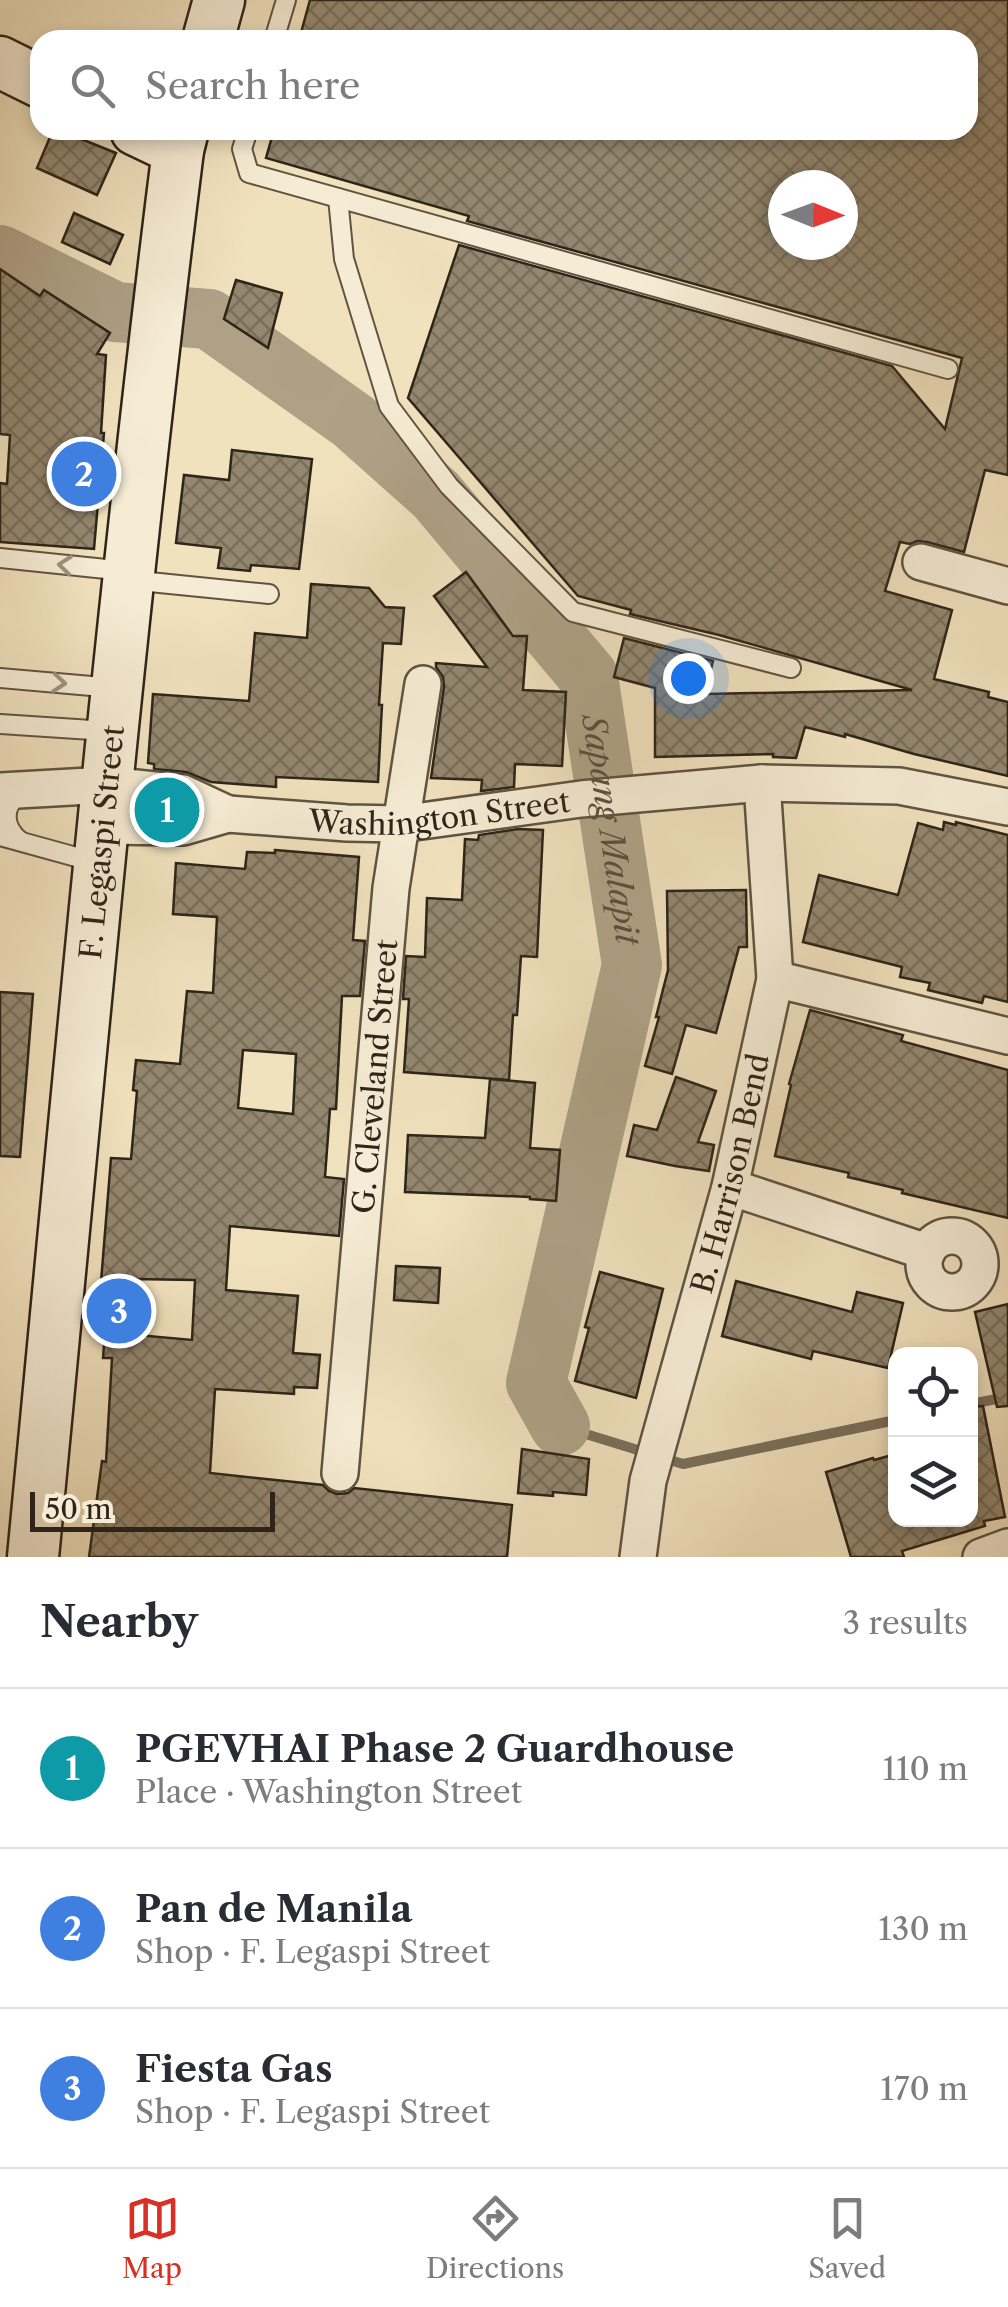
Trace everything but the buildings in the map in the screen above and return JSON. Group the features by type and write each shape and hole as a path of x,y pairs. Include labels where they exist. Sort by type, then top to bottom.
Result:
{"main road":[{"path":"210,30 218,0"},
{"path":"0,62 30,77"},
{"name":"F. Legaspi Street","path":"33,1557 103,824 157,316 166,140"}],"street":[{"path":"921,562 1008,586"},
{"name":"G. Cleveland Street","path":"340,1473 391,888 423,684"},
{"name":"Washington Street","path":"12,791 103,824 183,793 228,814 400,824 581,799 762,783 899,786 1008,807"},
{"name":"B. Harrison Bend","path":"638,1557 648,1481 730,1187 775,979 762,783"},
{"path":"775,979 1008,1036"},
{"path":"730,1187 926,1252"},
{"path":"980,1557 1008,1548"}],"lane":[{"path":"277,30 286,0"},
{"path":"245,140 242,149 249,173 948,369"},
{"path":"338,198 344,259 389,406 449,486 573,612 791,668"},
{"path":"0,558 269,594"},
{"path":"0,678 115,710"},
{"path":"0,724 115,710"},
{"path":"12,791 16,796 6,814 7,824 20,841"},
{"path":"0,836 20,841 103,824"}],"waterway":[{"name":"Sapang Malapit","path":"0,255 115,312 209,319 353,421 436,495 588,676 632,965 536,1383 560,1426"},
{"name":"Sapang Malapit","path":"978,1403 1008,1397"},
{"name":"Sapang Malapit","path":"560,1426 683,1464 888,1422"}],"place":[{"name":"Pan de Manila","path":"84,474"},
{"name":"PGEVHAI Phase 2 Guardhouse","path":"167,810"},
{"name":"Fiesta Gas","path":"119,1311"}]}
